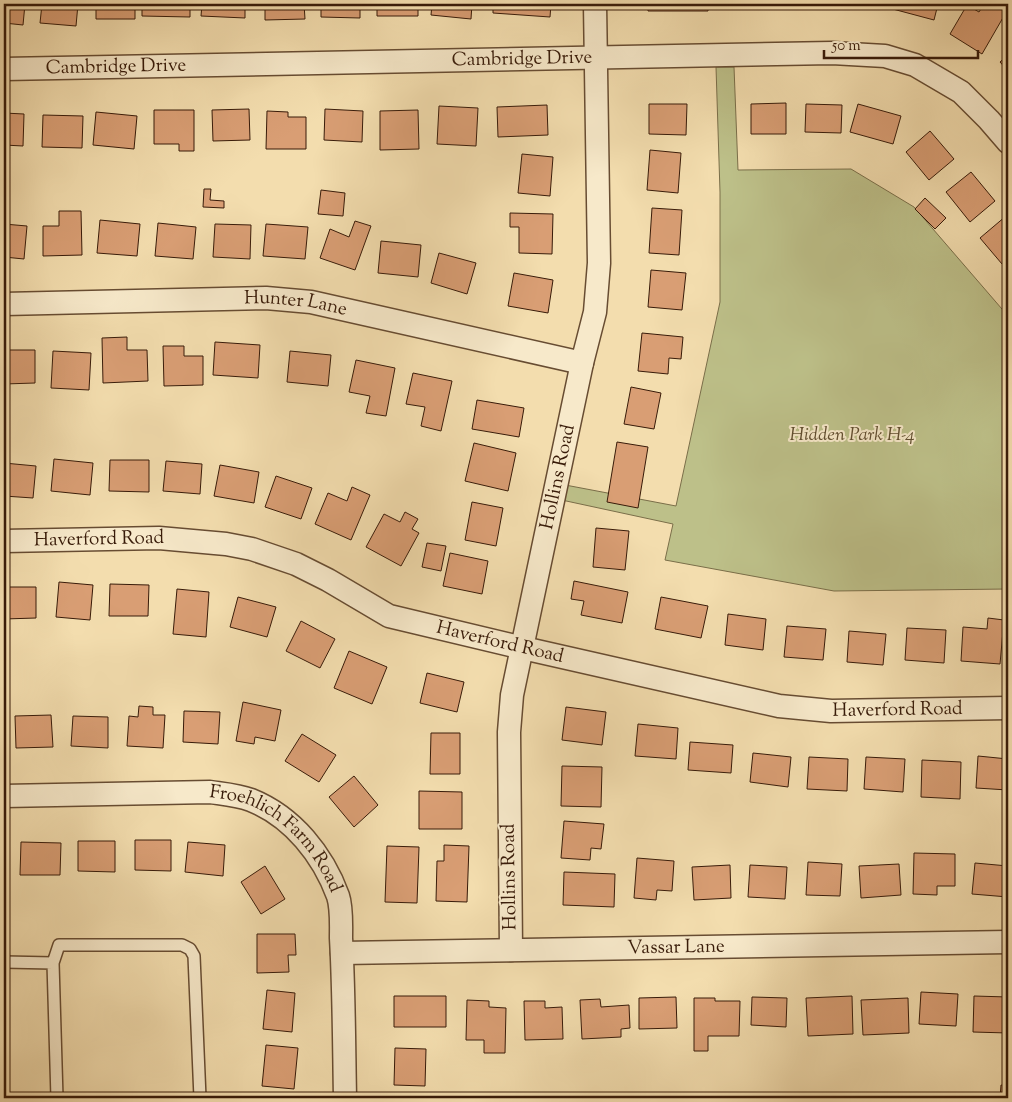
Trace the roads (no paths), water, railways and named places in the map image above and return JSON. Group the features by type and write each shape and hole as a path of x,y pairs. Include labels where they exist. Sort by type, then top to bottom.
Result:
{"street":[{"name":"Hollins Road","path":"512,950 508,732 512,695 582,363 595,312 599,263 595,4"},
{"name":"Cambridge Drive","path":"4,69 832,53 885,56 915,65 961,92 1008,142"},
{"name":"Hunter Lane","path":"4,304 266,298 311,302 582,363"},
{"name":"Haverford Road","path":"4,541 158,538 226,544 252,549 296,564 328,580 389,616 779,706 831,711 1008,708"},
{"name":"Froehlich Farm Road","path":"4,796 210,792 252,800 284,818 301,834 323,862 339,898 345,1098"},
{"name":"Vassar Lane","path":"342,953 1008,942"}],"lane":[{"path":"57,1098 53,962 59,945 182,945 190,949 194,956 200,1098"},
{"path":"4,962 53,962"}],"park label":[{"name":"Hidden Park H-4","path":"852,435"}]}
